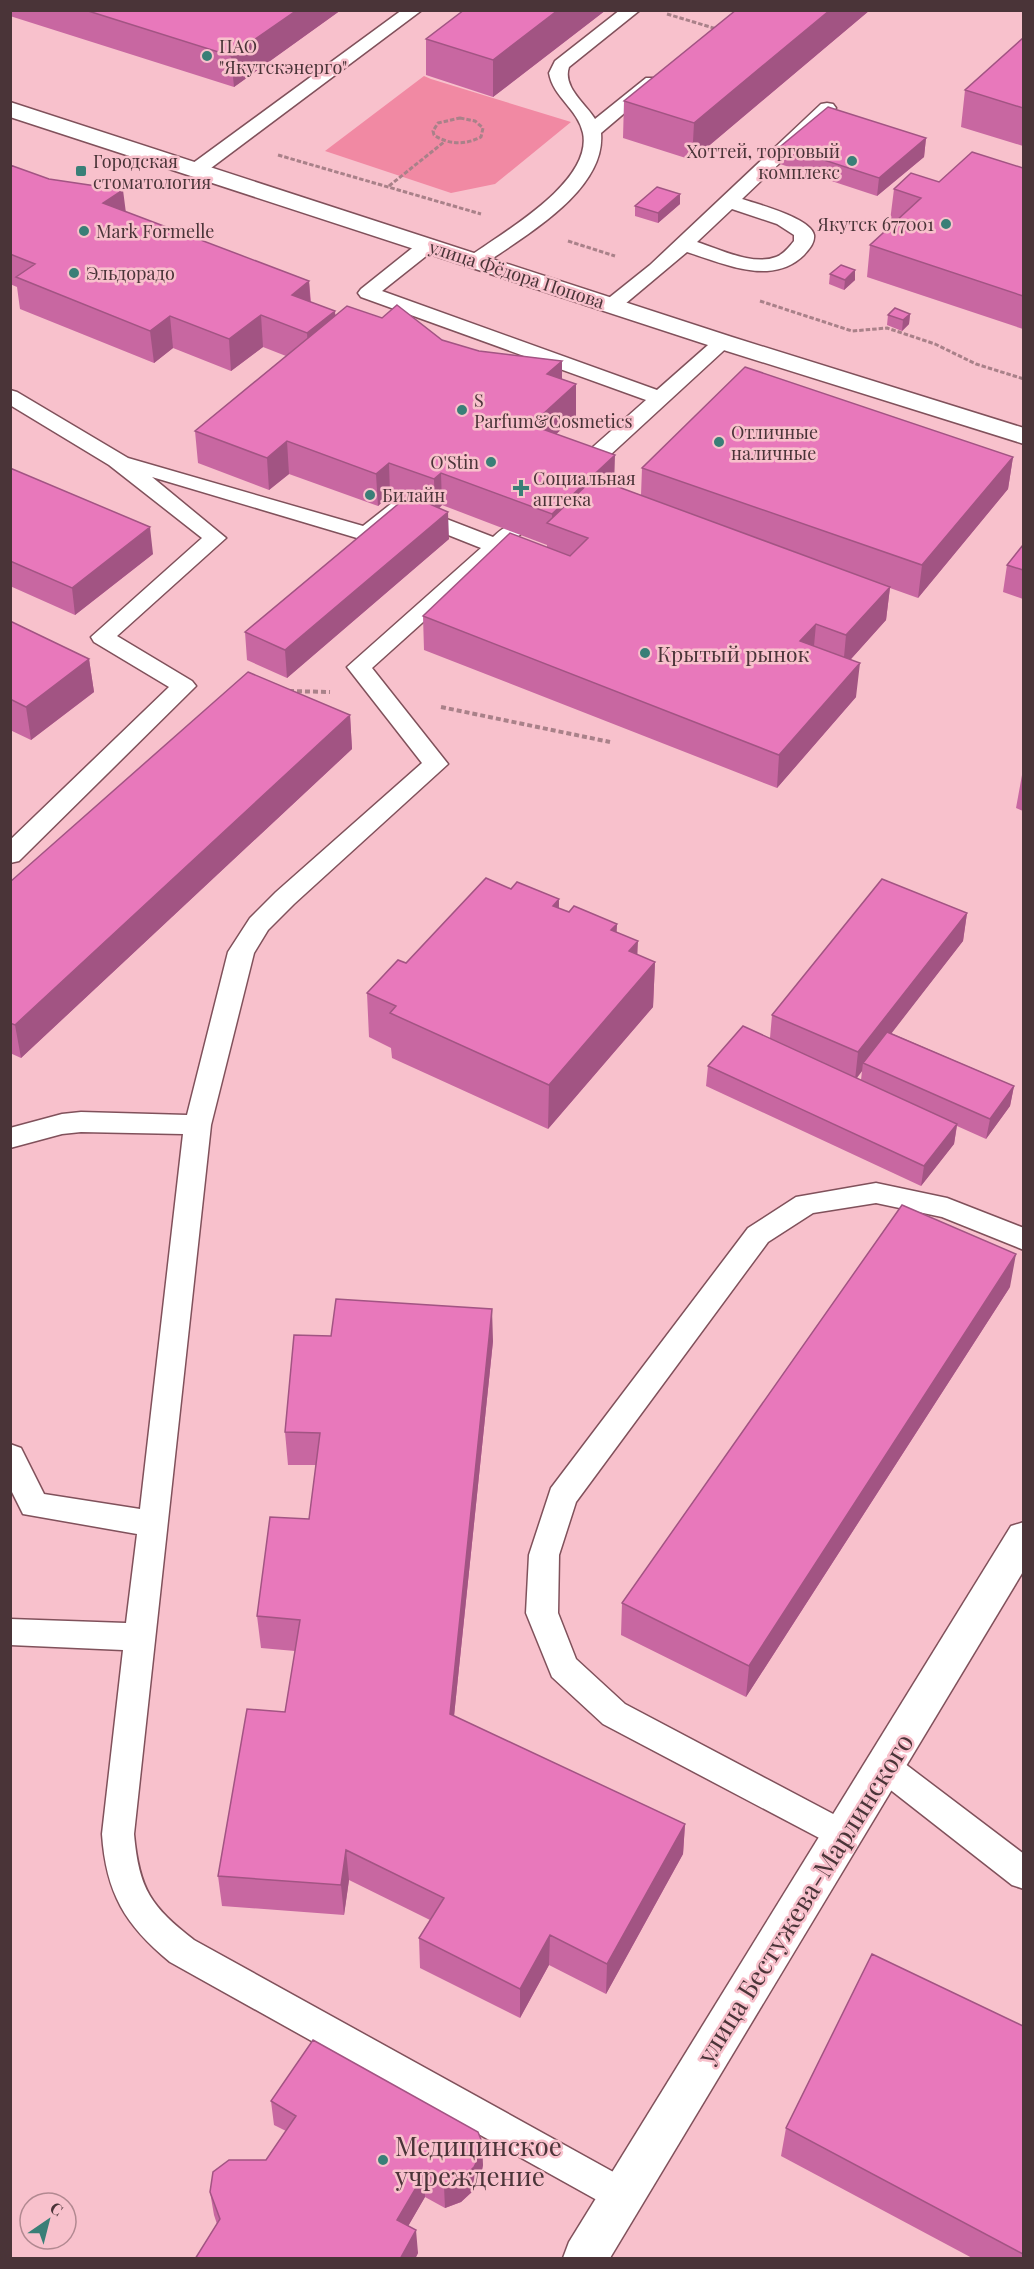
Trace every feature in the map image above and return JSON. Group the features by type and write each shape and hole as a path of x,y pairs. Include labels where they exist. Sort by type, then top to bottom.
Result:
{"street":[{"name":"улица Фёдора Попова","path":"10,109 723,342 1023,436"},
{"name":"улица Бестужева-Марлинского","path":"585,2259 1023,1537"}],"lane":[{"path":"196,170 414,10"},
{"path":"476,261 569,189 583,174 591,148 592,131 588,120 560,85 556,78 557,71 561,65 632,10"},
{"path":"592,131 718,29"},
{"path":"612,305 657,269 826,108"},
{"path":"683,244 748,263 767,265 780,263 791,257 804,242 804,233 784,220 728,201"},
{"path":"428,245 368,292 661,399"},
{"path":"576,474 723,342"},
{"path":"10,396 117,460 214,538 102,637 184,686 10,855"},
{"path":"117,460 367,534 400,507 503,539 360,667 436,764 259,924 241,952 198,1125 118,1834 119,1862 126,1886 137,1908 155,1930 182,1951 622,2196"},
{"path":"10,1138 62,1124 81,1122 198,1125"},
{"path":"842,1835 614,1714 563,1667 542,1613 544,1555 547,1545 562,1497 758,1235 806,1204 876,1193 947,1208 1023,1240"},
{"path":"10,1456 34,1505 153,1524"},
{"path":"10,1632 140,1637"},
{"path":"885,1767 1023,1874"}],"path":[{"path":"665,14 718,29"},
{"path":"388,187 444,142 469,142 481,136 483,128 475,121 468,119 444,120 438,123 433,131 434,135 444,142"},
{"path":"232,142 523,226 657,269"},
{"path":"753,299 852,331 888,328 935,344 976,364 1023,379"},
{"path":"288,691 381,695 610,742"}],"shaded area":[{"path":"424,76 571,122 495,184 451,193 325,151"}],"building":[{"path":"85,10 297,10 231,56"},
{"path":"464,10 558,10 493,60 426,39"},
{"path":"736,10 830,10 694,123 624,101"},
{"path":"1023,38 1023,108 965,90"},
{"path":"828,107 926,138 879,178 781,146"},
{"path":"972,152 1023,168 1023,296 870,245 921,198 894,189 911,173 939,182"},
{"path":"10,165 49,179 123,190 103,203 309,281 292,295 335,311 307,333 261,315 229,339 170,316 150,331 16,277 35,264 10,254"},
{"path":"657,187 680,194 658,213 635,206"},
{"path":"841,265 855,270 845,280 830,274"},
{"path":"397,305 442,340 479,351 562,361 547,374 576,384 531,425 615,455 552,514 441,473 434,479 389,463 376,474 287,441 267,458 195,431 347,306 382,318"},
{"path":"895,308 910,314 903,320 888,315"},
{"path":"745,367 1013,457 922,565 642,468"},
{"path":"10,468 150,527 72,588 10,561"},
{"name":"Крытый рынок","path":"594,478 890,587 846,635 816,624 800,641 860,663 779,755 423,616 510,533 570,556 588,538 547,523"},
{"path":"409,495 448,512 285,650 245,632"},
{"path":"1023,545 1023,570 1007,565"},
{"path":"10,621 89,659 26,707 10,699"},
{"path":"248,672 350,715 15,1025 10,1023 10,882"},
{"path":"486,878 511,889 517,882 559,899 553,906 569,912 574,906 617,924 611,930 638,941 629,951 655,962 549,1085 390,1013 396,1006 367,993 398,960 406,963"},
{"path":"882,879 967,913 858,1052 772,1015"},
{"path":"743,1026 957,1124 924,1166 708,1066"},
{"path":"887,1032 1014,1086 990,1119 863,1063"},
{"path":"902,1205 1016,1254 749,1666 622,1603"},
{"path":"336,1299 492,1309 450,1714 685,1824 607,1964 550,1935 520,1989 419,1938 444,1898 346,1850 341,1885 218,1876 247,1709 285,1712 300,1620 257,1616 270,1517 309,1519 320,1433 285,1432 294,1335 331,1336"},
{"path":"872,1954 1023,2026 1023,2254 786,2128"},
{"name":"Медицинское учреждение","path":"313,2040 478,2132 482,2142 474,2167 461,2180 444,2186 424,2174 397,2220 416,2230 400,2259 195,2259 220,2219 210,2192 213,2172 229,2160 266,2160 296,2116 271,2101"}],"place":[{"name":"ПАО \"Якутскэнерго\"","path":"207,56"},
{"name":"Хоттей, торговый комплекс","path":"852,161"},
{"name":"Городская стоматология","path":"81,171"},
{"name":"Якутск 677001","path":"946,224"},
{"name":"Mark Formelle","path":"84,231"},
{"name":"Эльдорадо","path":"74,273"},
{"name":"S Parfum&Cosmetics","path":"462,410"},
{"name":"Отличные наличные","path":"719,442"},
{"name":"O'Stin","path":"491,462"},
{"name":"Социальная аптека","path":"521,488"},
{"name":"Билайн","path":"370,495"},
{"name":"Крытый рынок","path":"645,653"},
{"name":"Медицинское учреждение","path":"383,2160"}]}
